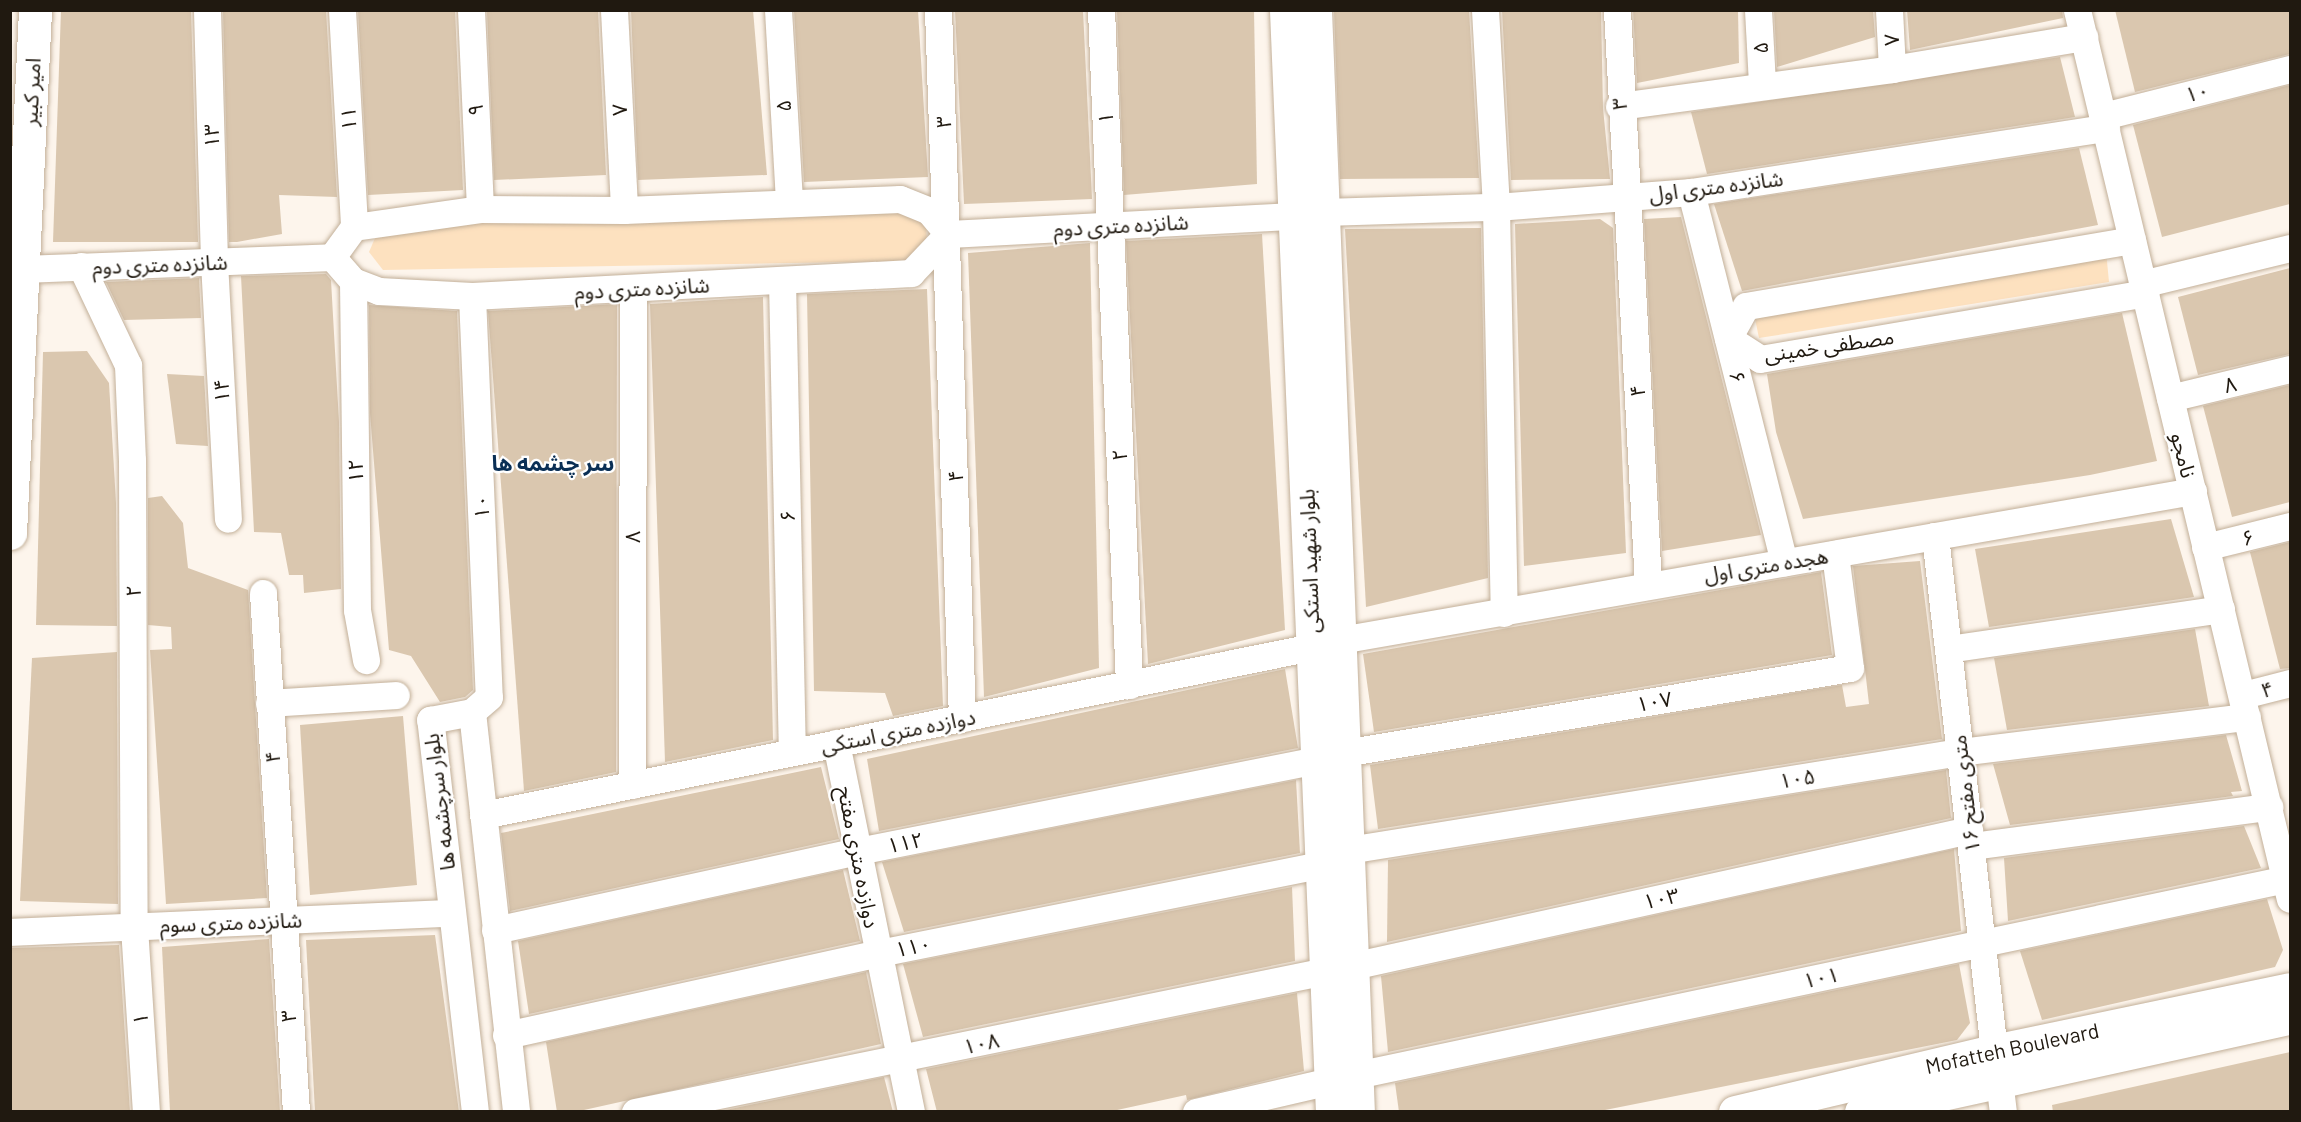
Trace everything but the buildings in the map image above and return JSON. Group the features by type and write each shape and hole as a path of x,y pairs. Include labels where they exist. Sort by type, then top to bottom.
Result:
{"main road":[{"name":"امیر کبیر","path":"10,533 35,10"},
{"name":"بلوار شهید استکی","path":"1286,10 1302,51 1339,969 1339,1089 1358,1112"},
{"name":"بلوار شهید استکی","path":"1302,51 1315,10"},
{"name":"Mofatteh Boulevard","path":"1735,1112 1999,1081 2290,989"},
{"name":"Mofatteh Boulevard","path":"1861,1112 2290,1018"}],"street":[{"name":"۱۳","path":"207,10 214,262"},
{"name":"۱۱","path":"342,10 354,227"},
{"name":"۹","path":"471,10 480,209"},
{"name":"۷","path":"614,10 624,210"},
{"name":"۵","path":"778,10 789,202"},
{"name":"۳","path":"938,10 948,234"},
{"name":"۱","path":"1101,10 1109,225"},
{"path":"1485,10 1496,207 1504,613"},
{"name":"۳","path":"1617,10 1619,106 1626,198"},
{"name":"۵","path":"1758,10 1762,85"},
{"name":"۷","path":"1889,10 1892,69"},
{"name":"نامجو","path":"2077,10 2268,807 2283,838 2288,889"},
{"path":"1619,106 1892,69 2084,37"},
{"name":"۱۰","path":"2104,122 2290,69"},
{"name":"شانزده متری اول","path":"1309,214 1496,207 1691,192 2104,122"},
{"name":"۶","path":"1691,192 1784,563"},
{"name":"۴","path":"1626,198 1648,585"},
{"path":"332,257 354,227 480,209 624,210 900,199 929,211 948,234"},
{"name":"شانزده متری دوم","path":"23,269 332,257 353,281 379,291 472,296 911,273 948,234 1309,214"},
{"name":"۲","path":"1109,225 1129,685"},
{"name":"۴","path":"948,234 962,719"},
{"path":"1728,338 1746,306 2133,240"},
{"name":"مصطفی خمینی","path":"1728,338 1760,360 2144,288 2290,248"},
{"name":"۱۴","path":"214,262 228,519"},
{"name":"۲","path":"81,267 128,364 132,460 134,927"},
{"name":"۶","path":"782,280 792,752"},
{"name":"۱۲","path":"353,281 357,610 366,660"},
{"name":"۸","path":"632,785 633,289"},
{"name":"۱۰","path":"472,296 489,697 472,712"},
{"name":"۸","path":"2170,398 2290,369"},
{"name":"هجده متری اول","path":"1326,643 2193,491"},
{"name":"۶","path":"2205,547 2290,526"},
{"name":"۱۶ متری مفتح","path":"1935,537 1999,1081"},
{"name":"۱۰۷","path":"1330,757 1850,668 1835,554"},
{"name":"۴","path":"263,593 281,920"},
{"path":"1948,649 2221,609"},
{"name":"دوازده متری استکی","path":"483,815 1326,643"},
{"name":"۴","path":"2245,706 2290,683"},
{"path":"268,703 396,695"},
{"name":"۱۰۵","path":"1335,858 2245,706"},
{"name":"بلوار سرچشمه ها","path":"475,1112 430,720 472,712 516,1112"},
{"name":"دوازده متری مفتح","path":"836,743 911,1112"},
{"name":"۱۱۲","path":"495,930 858,851 1330,757"},
{"name":"۱۰۳","path":"1339,969 1970,838 2268,807"},
{"name":"۱۱۰","path":"506,1035 879,953 1335,858"},
{"name":"۱۰۱","path":"1196,1112 1339,1089 1982,943 2288,889"},
{"name":"شانزده متری سوم","path":"10,932 452,913"},
{"name":"۳","path":"281,920 296,1112"},
{"name":"۱","path":"134,927 146,1112"},
{"name":"۱۰۸","path":"635,1112 1339,969"}],"shaded area":[{"path":"919,207 926,221 927,244 909,261 383,270 369,252 385,215"},
{"path":"2106,251 2109,282 1759,338 1753,309"}],"district":[{"name":"سر چشمه ها","path":"553,463"}]}
